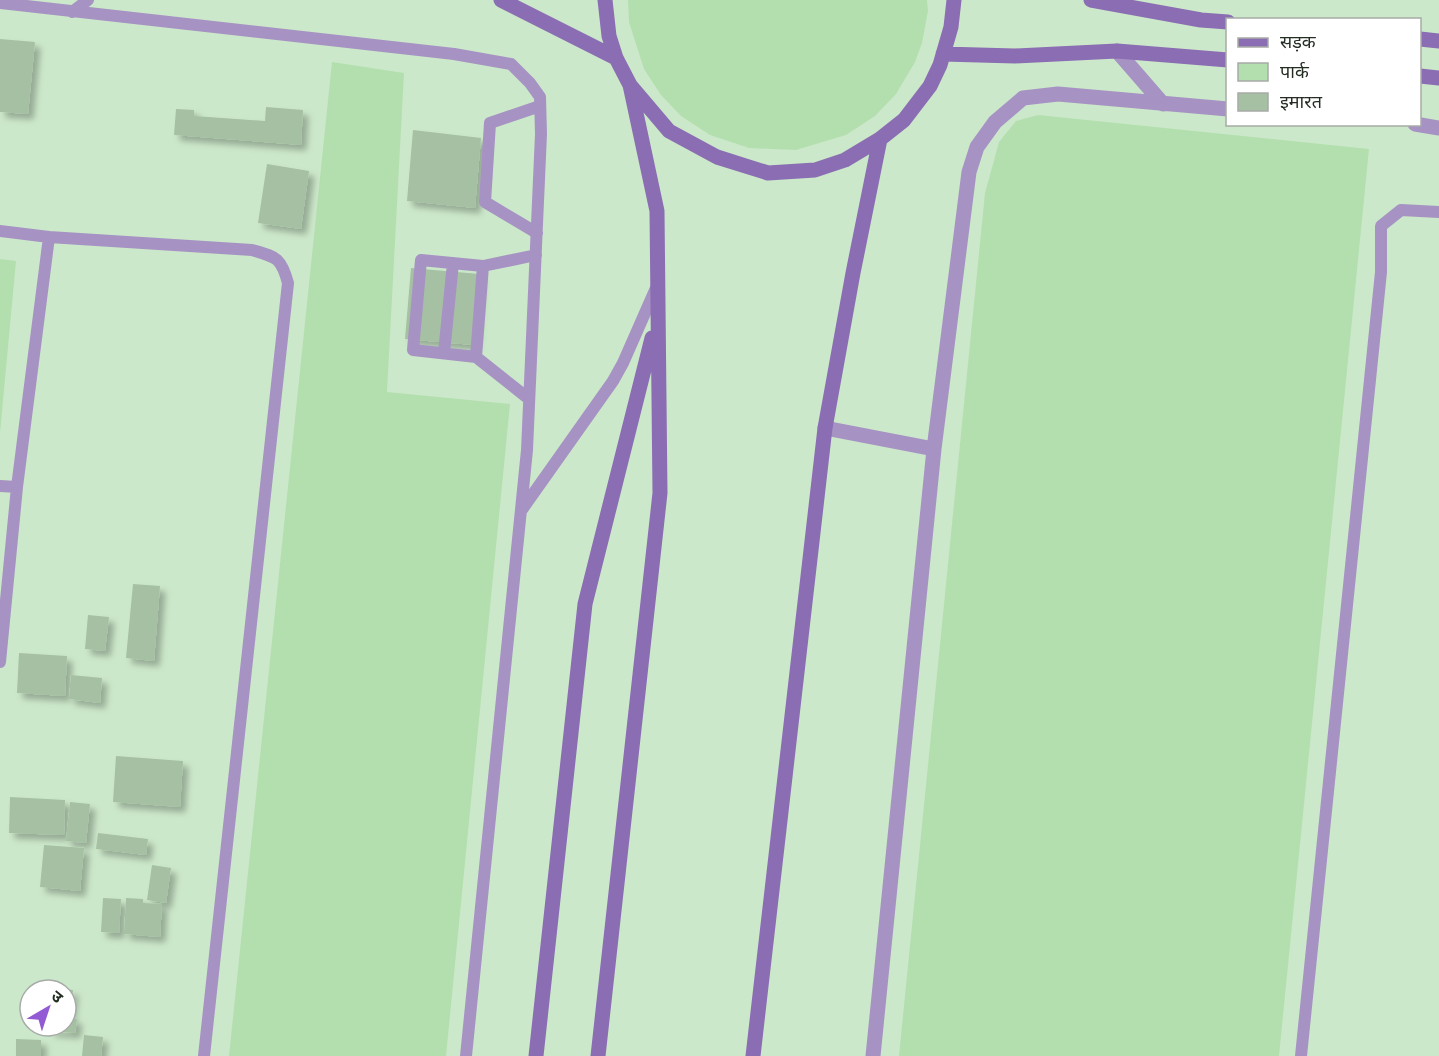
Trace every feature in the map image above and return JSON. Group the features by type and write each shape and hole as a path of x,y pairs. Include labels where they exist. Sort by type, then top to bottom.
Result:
{"main road":[{"path":"501,0 616,58"},
{"path":"605,0 609,36 616,58 630,85 669,131 717,157 768,173 815,170 845,160 879,140 904,120 930,87 940,65 951,27 954,0"},
{"path":"1091,0 1201,20 1226,22"},
{"path":"1421,39 1439,41"},
{"path":"943,54 1016,56 1117,51 1226,60"},
{"path":"1421,76 1439,78"},
{"path":"598,1056 660,493 657,211 630,85"},
{"path":"753,1056 825,429 879,140"},
{"path":"536,1056 585,604 658,315"}],"street":[{"path":"1117,51 1163,104"},
{"path":"873,1056 934,449 969,172 977,147 995,122 1023,98 1058,94 1226,109"},
{"path":"1421,125 1439,128"},
{"path":"825,429 934,449"}],"lane":[{"path":"72,12 88,0"},
{"path":"0,3 454,54 511,64 540,97 541,134 527,450 466,1056"},
{"path":"537,233 485,202 490,123 540,106"},
{"path":"1301,1056 1381,273 1381,226 1401,210 1439,212"},
{"path":"0,231 49,237 252,250 271,256 283,265 288,283 204,1056"},
{"path":"0,662 18,488 49,237"},
{"path":"529,399 476,357 412,350 421,260 483,266 536,255"},
{"path":"444,353 453,263"},
{"path":"476,357 483,266"},
{"path":"520,512 613,381 658,284"},
{"path":"0,486 18,488"}],"green space":[{"path":"628,0 927,0 928,11 922,43 915,62 896,94 875,116 846,135 796,150 749,148 710,135 681,116 661,95 644,69 629,22"},
{"path":"332,62 404,73 387,392 510,404 446,1056 229,1056"},
{"path":"1038,115 1369,149 1279,1056 899,1056 985,193 999,142 1016,121"},
{"path":"0,259 16,261 0,433"}],"building":[{"path":"0,39 35,42 28,114 0,112"},
{"path":"266,107 303,110 301,145 174,135 176,109 194,110 194,116 265,121"},
{"path":"413,130 481,138 475,208 407,201"},
{"path":"267,164 309,171 301,229 258,223"},
{"path":"411,268 479,274 473,345 405,339"},
{"path":"133,584 160,586 154,661 126,658"},
{"path":"88,615 109,617 105,651 85,649"},
{"path":"19,653 67,656 65,696 17,693"},
{"path":"71,675 102,678 100,703 69,699"},
{"path":"116,756 183,761 180,807 113,802"},
{"path":"10,797 65,800 64,835 9,833"},
{"path":"70,802 90,804 86,843 66,841"},
{"path":"98,833 148,839 146,855 96,849"},
{"path":"44,845 84,848 80,891 40,887"},
{"path":"152,865 171,868 166,903 147,900"},
{"path":"103,898 121,899 119,933 101,932"},
{"path":"126,898 143,899 143,903 162,904 160,937 124,934"},
{"path":"84,1035 103,1037 101,1056 82,1056"},
{"path":"16,1039 41,1040 41,1056 16,1056"}]}
